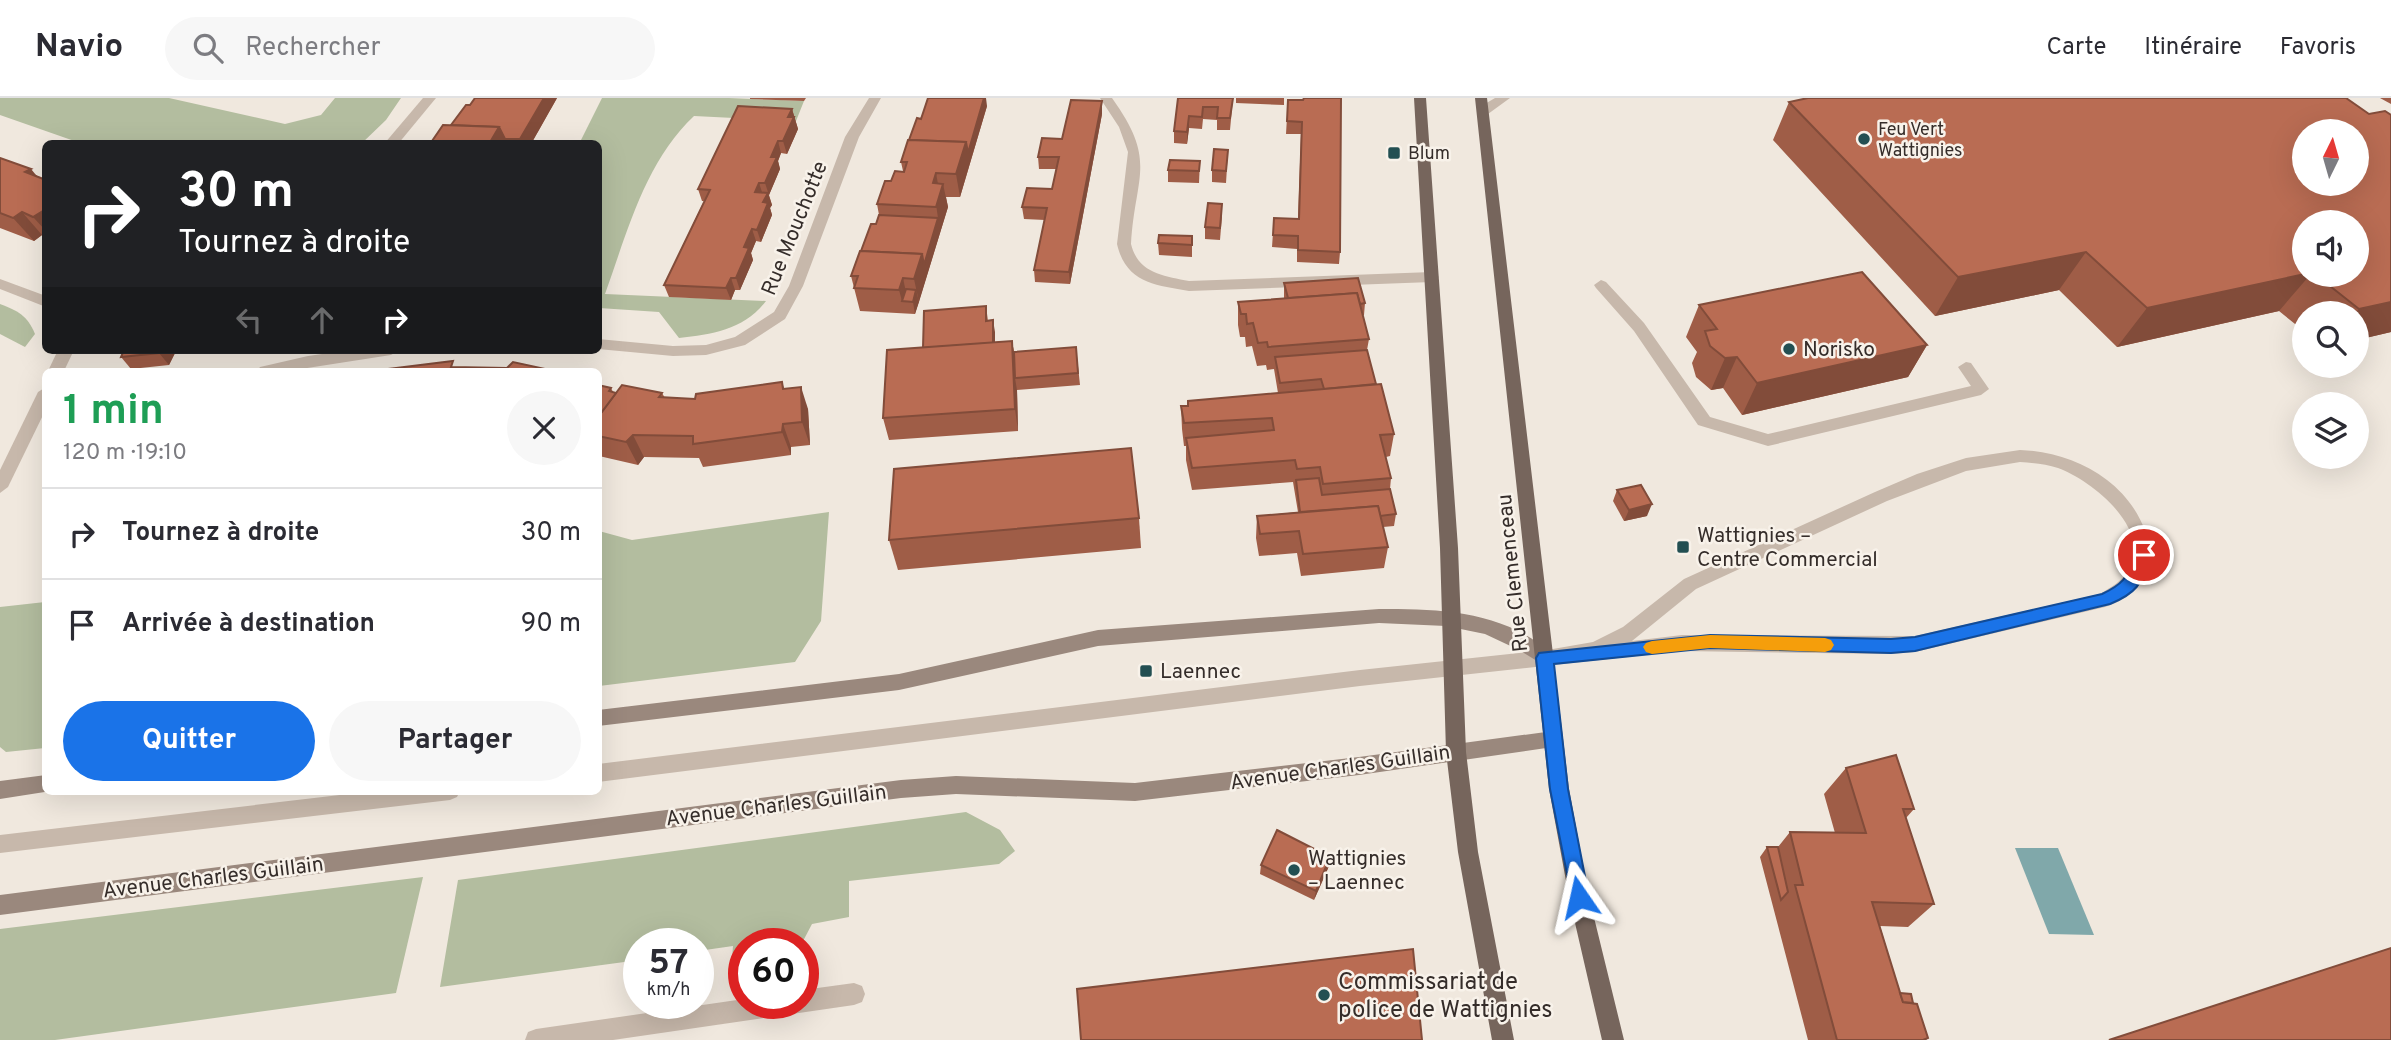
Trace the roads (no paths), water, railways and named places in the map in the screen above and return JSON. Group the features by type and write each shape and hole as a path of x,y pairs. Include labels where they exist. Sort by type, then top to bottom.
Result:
{"main road":[{"path":"1420,98 1449,548 1451,668 1456,752 1468,852 1503,1040"},
{"name":"Rue Clemenceau","path":"1482,104 1506,298 1553,739 1579,897 1613,1040"}],"street":[{"path":"393,140 430,98"},
{"name":"Rue Mouchotte","path":"602,344 673,351 706,350 740,341 780,315 793,293 852,137 875,98"},
{"path":"1106,98 1123,124 1136,158 1124,236 1125,253 1132,267 1144,277 1163,284 1189,286 1432,277"},
{"path":"1482,104 1504,98"},
{"path":"0,284 42,300"},
{"path":"1601,285 1639,327 1704,421 1768,440 1980,389 1966,367"},
{"path":"278,368 361,354"},
{"path":"0,487 42,402"},
{"path":"602,718 899,682 1098,638 1380,616 1450,619 1502,630 1545,658 1608,645 1628,634 1671,595 1690,584 1930,474 2001,457 2038,457 2083,472 2114,498 2141,538 2144,555 2133,582 2123,592 2105,600 1944,638 1891,646 1710,642 1545,658 602,773"},
{"name":"Avenue Charles Guillain","path":"0,905 901,789 956,785 1135,792 1553,739"},
{"path":"0,790 42,785"},
{"path":"0,844 416,795"},
{"path":"819,999 854,994"},
{"path":"536,1040 728,1012"}],"water":[{"path":"2015,848 2058,848 2094,935 2049,934"}],"place":[{"name":"Feu Vert Wattignies","path":"1864,139"},
{"name":"Blum","path":"1394,153"},
{"name":"Norisko","path":"1789,349"},
{"name":"Wattignies – Centre Commercial","path":"1683,547"},
{"name":"Laennec","path":"1146,671"},
{"name":"Wattignies – Laennec","path":"1294,870"},
{"name":"Commissariat de police de Wattignies","path":"1324,995"}]}
